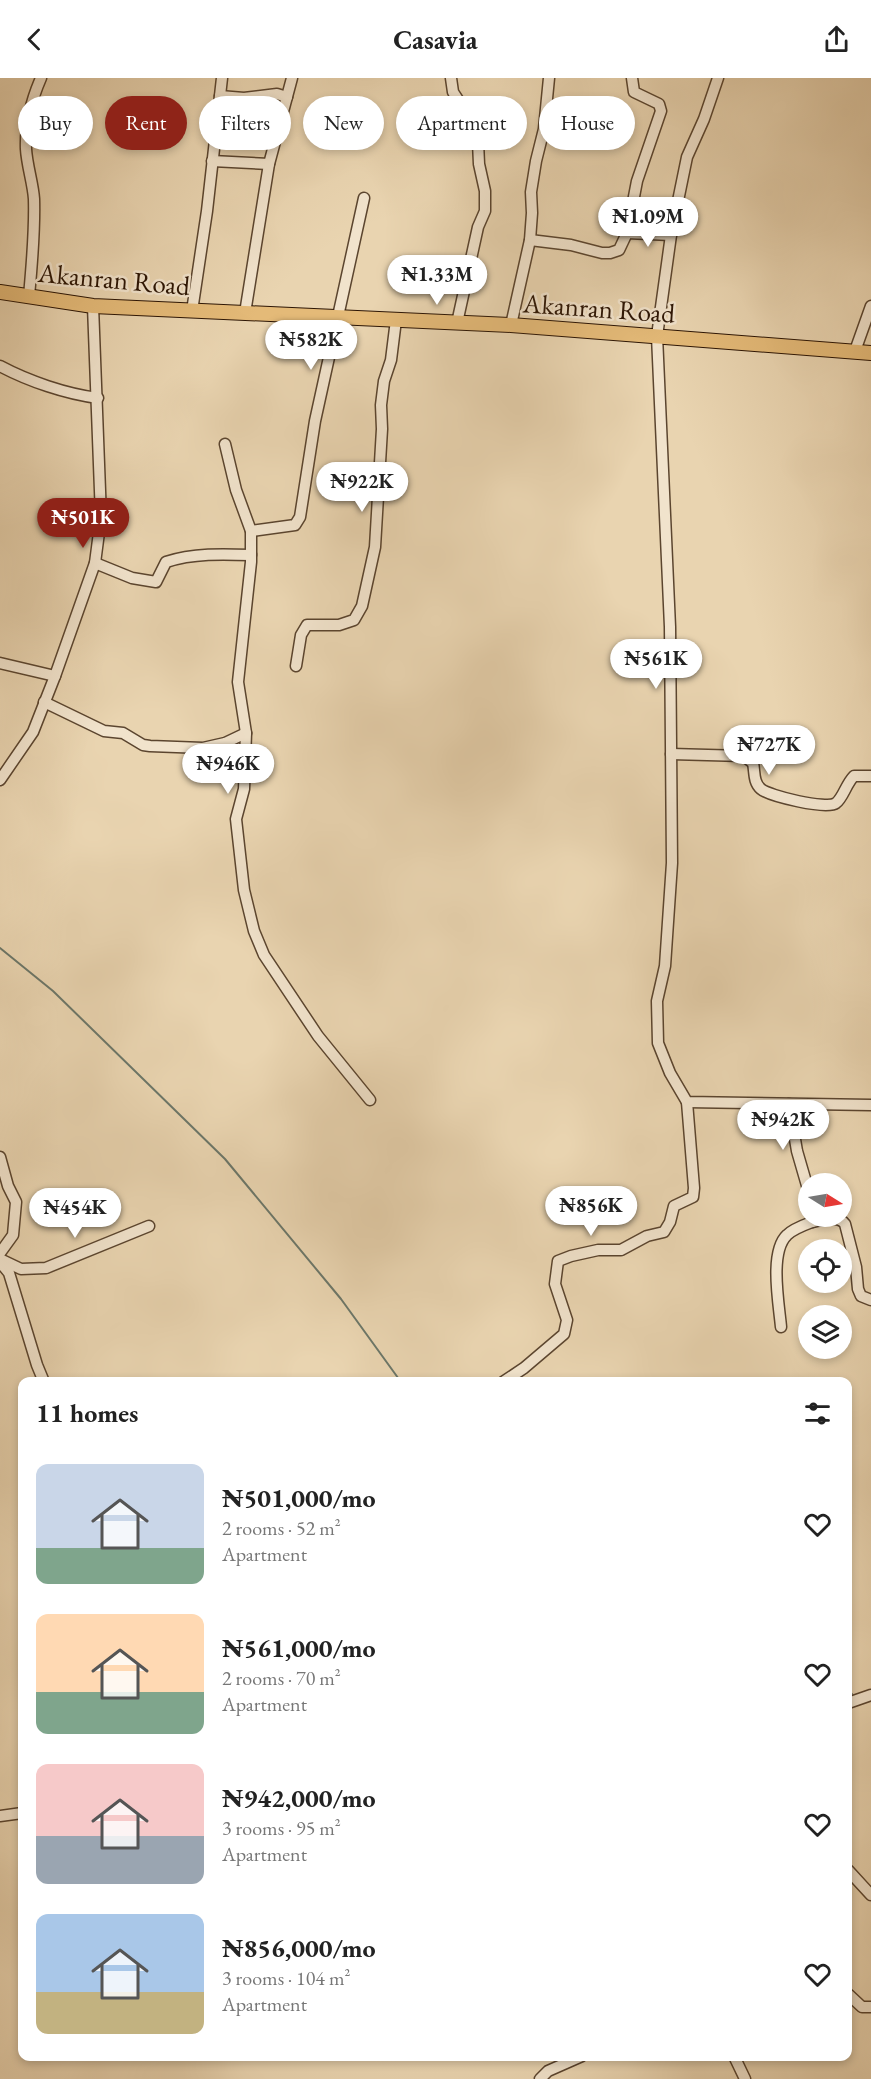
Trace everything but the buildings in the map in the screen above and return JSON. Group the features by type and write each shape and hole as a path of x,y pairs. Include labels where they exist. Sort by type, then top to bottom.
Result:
{"main road":[{"name":"Akanran Road","path":"0,292 93,306 511,325 871,353"}],"street":[{"path":"29,296 34,243 34,197 26,150 27,118 41,78"},
{"path":"220,96 222,78"},
{"path":"260,96 277,94 287,96 292,78"},
{"path":"451,78 453,92 468,115 478,142 479,164 485,190 485,211 478,227 457,323"},
{"path":"511,325 530,240 531,192 544,129 549,78"},
{"path":"530,240 610,253 619,250 627,233 637,181 661,111 659,104 634,92 632,78"},
{"path":"510,1377 564,1334 567,1320 555,1284 558,1261 598,1250 621,1250 647,1236 664,1232 670,1222 674,1206 693,1197 687,1102 670,1073 658,1043 657,1001 665,966 672,863 670,627 657,336 671,235 687,157 704,119 718,78"},
{"path":"192,311 213,150"},
{"path":"245,313 273,150"},
{"path":"212,161 269,164"},
{"path":"251,531 295,525 300,517 315,421 364,198"},
{"path":"627,233 671,235"},
{"path":"0,780 33,732 96,563 101,517 93,306"},
{"path":"855,351 871,306"},
{"path":"296,666 301,635 307,626 339,625 354,620 362,606 375,547 382,429 381,405 384,381 391,360 396,320"},
{"path":"0,366 19,376 47,384 72,395 98,398"},
{"path":"225,444 236,490 251,531 251,555 237,682 246,733 244,789 236,819 244,890 254,930 264,956 318,1036 370,1100"},
{"path":"96,563 132,578 156,582 166,562 176,559 216,554 251,555"},
{"path":"0,663 55,676"},
{"path":"44,702 104,731 123,733 143,745 203,748 225,743 246,733"},
{"path":"671,754 744,756 753,763 754,779 761,789 803,803 830,806 838,802 847,783 854,776 871,776"},
{"path":"687,1102 871,1105"},
{"path":"789,1104 803,1173"},
{"path":"0,1157 4,1186 16,1202 13,1235 0,1253"},
{"path":"0,1260 21,1269 46,1268 149,1226"},
{"path":"781,1327 776,1266 781,1242 788,1233 798,1227"},
{"path":"846,1227 856,1267 858,1289 861,1296 871,1300"},
{"path":"0,1260 9,1273 42,1377"},
{"path":"852,1702 871,1695"},
{"path":"0,1816 18,1814"},
{"path":"852,1874 871,1895"},
{"path":"852,1998 862,2007 871,2007"},
{"path":"540,2079 548,2071 571,2061"},
{"path":"736,2061 745,2079"}],"waterway":[{"path":"0,948 53,991 225,1159 341,1299 397,1377"}]}
